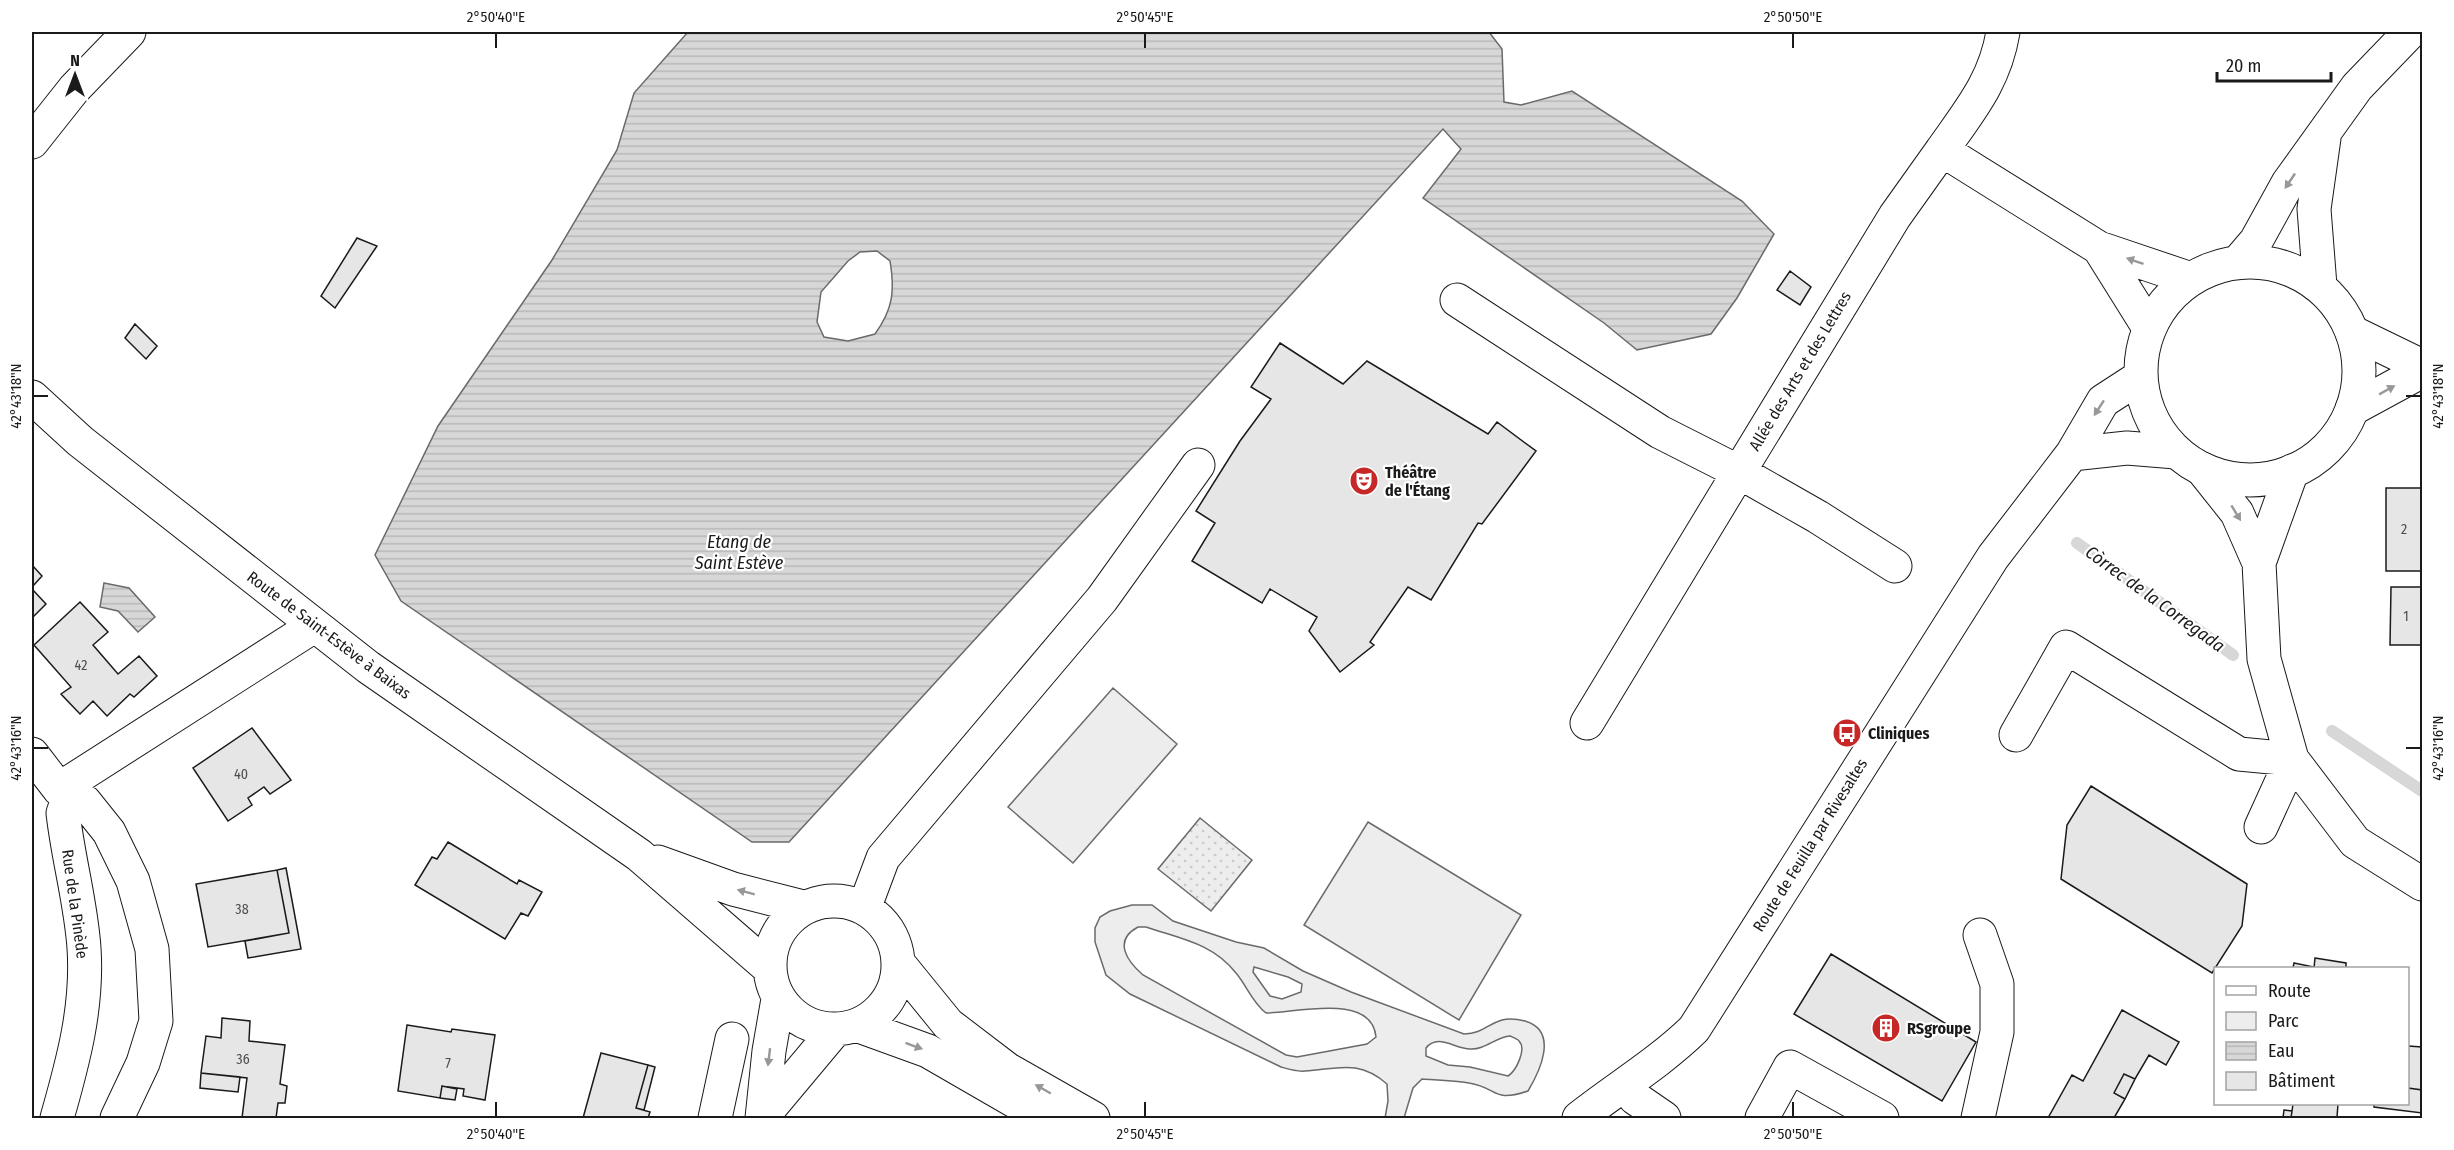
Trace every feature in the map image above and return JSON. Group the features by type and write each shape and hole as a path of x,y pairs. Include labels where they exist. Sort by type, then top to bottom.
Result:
{"street":[{"path":"32,142 74,89 129,32"},
{"path":"1980,96 1978,49 1987,32"},
{"name":"Allée des Arts et des Lettres","path":"1587,723 1895,216 1980,96 1999,58 2003,32"},
{"path":"2238,262 2256,241 2288,183 2357,87 2412,36"},
{"path":"2320,286 2314,209 2325,134"},
{"path":"1942,150 2099,248 2191,279"},
{"path":"2099,248 2149,328"},
{"path":"2072,453 2127,448 2189,460 2231,478 2262,479 2292,471 2317,457 2338,435 2352,409 2358,384 2358,358 2352,332 2339,307 2320,286 2295,271 2267,263 2238,262 2214,267 2191,279 2166,300 2149,328 2142,352 2140,377 2145,405 2158,430 2189,460 2237,513 2259,563 2264,659 2292,759 2355,842 2422,884"},
{"path":"1457,300 1660,432 1739,472 1818,517 1895,566"},
{"path":"2352,332 2422,366"},
{"path":"2352,409 2422,371"},
{"name":"Route de Feuilla par Rivesaltes","path":"1579,1119 1620,1086 1668,1054 1694,1029 1993,557 2072,453 2103,401 2140,377"},
{"name":"Route de Saint-Estève à Baixas","path":"32,397 80,441 368,667 639,855 768,967"},
{"path":"865,906 883,858 1102,599 1198,465"},
{"path":"2259,563 2292,471"},
{"path":"64,792 314,626"},
{"path":"2016,735 2066,647 2239,754 2292,759"},
{"path":"32,754 64,792 85,802 109,832 133,881 152,949 156,1021 144,1063 117,1119"},
{"path":"2261,826 2292,759"},
{"name":"Rue de la Pinède","path":"57,1119 76,1053 82,1016 84,948 63,813 64,792"},
{"name":"Route de Saint-Estève à Baixas","path":"639,855 733,889 803,907"},
{"path":"762,1117 769,1051 778,999 768,967 777,932 803,907 833,899 865,906 891,930 900,965 948,1024 1007,1068 1093,1119"},
{"path":"1978,1119 1997,1032 1997,984 1980,935"},
{"path":"762,1117 847,1028 889,1002 900,965"},
{"path":"778,999 802,1022 847,1028 928,1051 1044,1119"},
{"path":"715,1119 732,1039"},
{"path":"1664,1119 1624,1108 1668,1054"},
{"path":"1762,1119 1790,1067 1882,1119"}],"green space":[{"path":"1113,688 1177,744 1073,863 1008,807"},
{"path":"1200,818 1252,860 1211,911 1158,869"},
{"path":"1368,822 1521,915 1459,1020 1304,925"},
{"path":"1132,905 1152,905 1173,921 1236,942 1264,948 1303,971 1351,992 1464,1034 1476,1032 1502,1020 1525,1021 1542,1033 1544,1052 1541,1063 1528,1091 1508,1096 1469,1083 1422,1079 1413,1088 1404,1118 1385,1118 1388,1101 1387,1084 1367,1071 1348,1067 1299,1071 1281,1067 1130,994 1106,975 1095,942 1095,928 1100,917 1110,911","holes":["1138,927 1146,927 1206,948 1227,963 1266,1013 1330,1008 1347,1010 1361,1014 1371,1023 1376,1037 1367,1044 1297,1057 1286,1055 1143,975 1132,964 1125,951 1124,945 1130,933","1254,967 1288,977 1302,984 1301,992 1282,999 1270,996 1253,972","1510,1036 1517,1040 1522,1049 1517,1065 1508,1076 1470,1067 1448,1065 1426,1056 1426,1048 1436,1042 1475,1049"]}],"water":[{"name":"Etang de Saint Estève","path":"688,32 1489,32 1502,49 1504,102 1521,105 1572,91 1742,201 1774,234 1737,298 1711,334 1637,350 1604,323 1423,198 1461,149 1443,129 789,842 752,842 401,601 375,555 438,426 552,260 617,150 634,93","holes":["877,251 890,261 891,299 886,316 875,334 848,341 824,337 817,322 821,292 848,261 860,252"]},
{"path":"104,583 129,588 155,617 138,632 118,611 100,607"}],"building":[{"path":"357,238 377,246 335,308 321,296"},
{"path":"1790,271 1811,287 1800,305 1777,290"},
{"path":"135,324 157,346 146,359 125,338"},
{"name":"Théâtre de l'Étang","path":"1280,343 1343,384 1367,361 1488,434 1497,422 1536,451 1482,524 1478,523 1431,600 1408,587 1370,642 1374,645 1340,672 1309,631 1317,617 1270,589 1262,603 1192,561 1215,523 1196,511 1240,441 1271,399 1251,387"},
{"path":"2386,488 2422,488 2422,571 2386,571"},
{"path":"32,565 42,576 32,587"},
{"path":"2391,587 2422,587 2422,645 2390,645"},
{"path":"32,589 46,604 32,618"},
{"path":"80,602 108,632 93,645 118,674 139,656 157,676 134,697 130,694 107,716 93,701 80,714 61,694 71,687 34,645"},
{"path":"252,728 291,780 270,794 264,787 248,798 252,805 228,821 193,768"},
{"path":"2091,786 2247,884 2242,926 2212,973 2061,879 2067,825"},
{"path":"448,842 517,884 519,880 542,892 528,916 521,913 505,939 415,885 432,857 437,859"},
{"path":"286,868 301,949 248,958 245,941 289,933 277,870"},
{"path":"277,870 289,933 208,947 196,884"},
{"name":"RSgroupe","path":"1831,954 1976,1042 1942,1101 1794,1014"},
{"path":"2315,958 2346,963 2346,967 2314,967"},
{"path":"2294,963 2314,967 2293,967"},
{"path":"2122,1010 2179,1042 2166,1065 2149,1055 2135,1079 2124,1074 2114,1093 2125,1099 2114,1118 2048,1118 2072,1075 2083,1081"},
{"path":"222,1018 250,1021 249,1041 285,1045 280,1084 287,1086 285,1103 278,1103 276,1118 242,1118 247,1078 201,1073 206,1036 221,1038"},
{"path":"407,1025 451,1032 452,1029 495,1035 485,1100 463,1096 464,1089 442,1086 440,1098 398,1091"},
{"path":"2409,1046 2422,1047 2422,1090 2409,1088"},
{"path":"601,1053 648,1065 636,1108 650,1112 648,1118 583,1118"},
{"path":"648,1065 655,1067 644,1110 636,1108"},
{"path":"201,1073 240,1077 238,1092 200,1088"},
{"path":"2124,1074 2135,1079 2125,1099 2114,1093"},
{"path":"442,1086 457,1089 455,1100 440,1098"},
{"path":"2409,1088 2422,1090 2422,1113 2374,1107 2374,1105 2409,1105"},
{"path":"2293,1105 2338,1105 2337,1117 2346,1118 2291,1118"},
{"path":"2284,1110 2292,1111 2291,1118 2283,1118"}],"waterway":[{"name":"Còrrec de la Corregada","path":"2077,543 2233,655"},
{"name":"Còrrec de la Corregada","path":"2332,731 2422,791"}],"place":[{"name":"Théâtre de l'Étang","path":"1364,481"},
{"name":"Cliniques","path":"1847,733"},
{"name":"RSgroupe","path":"1886,1028"}]}
